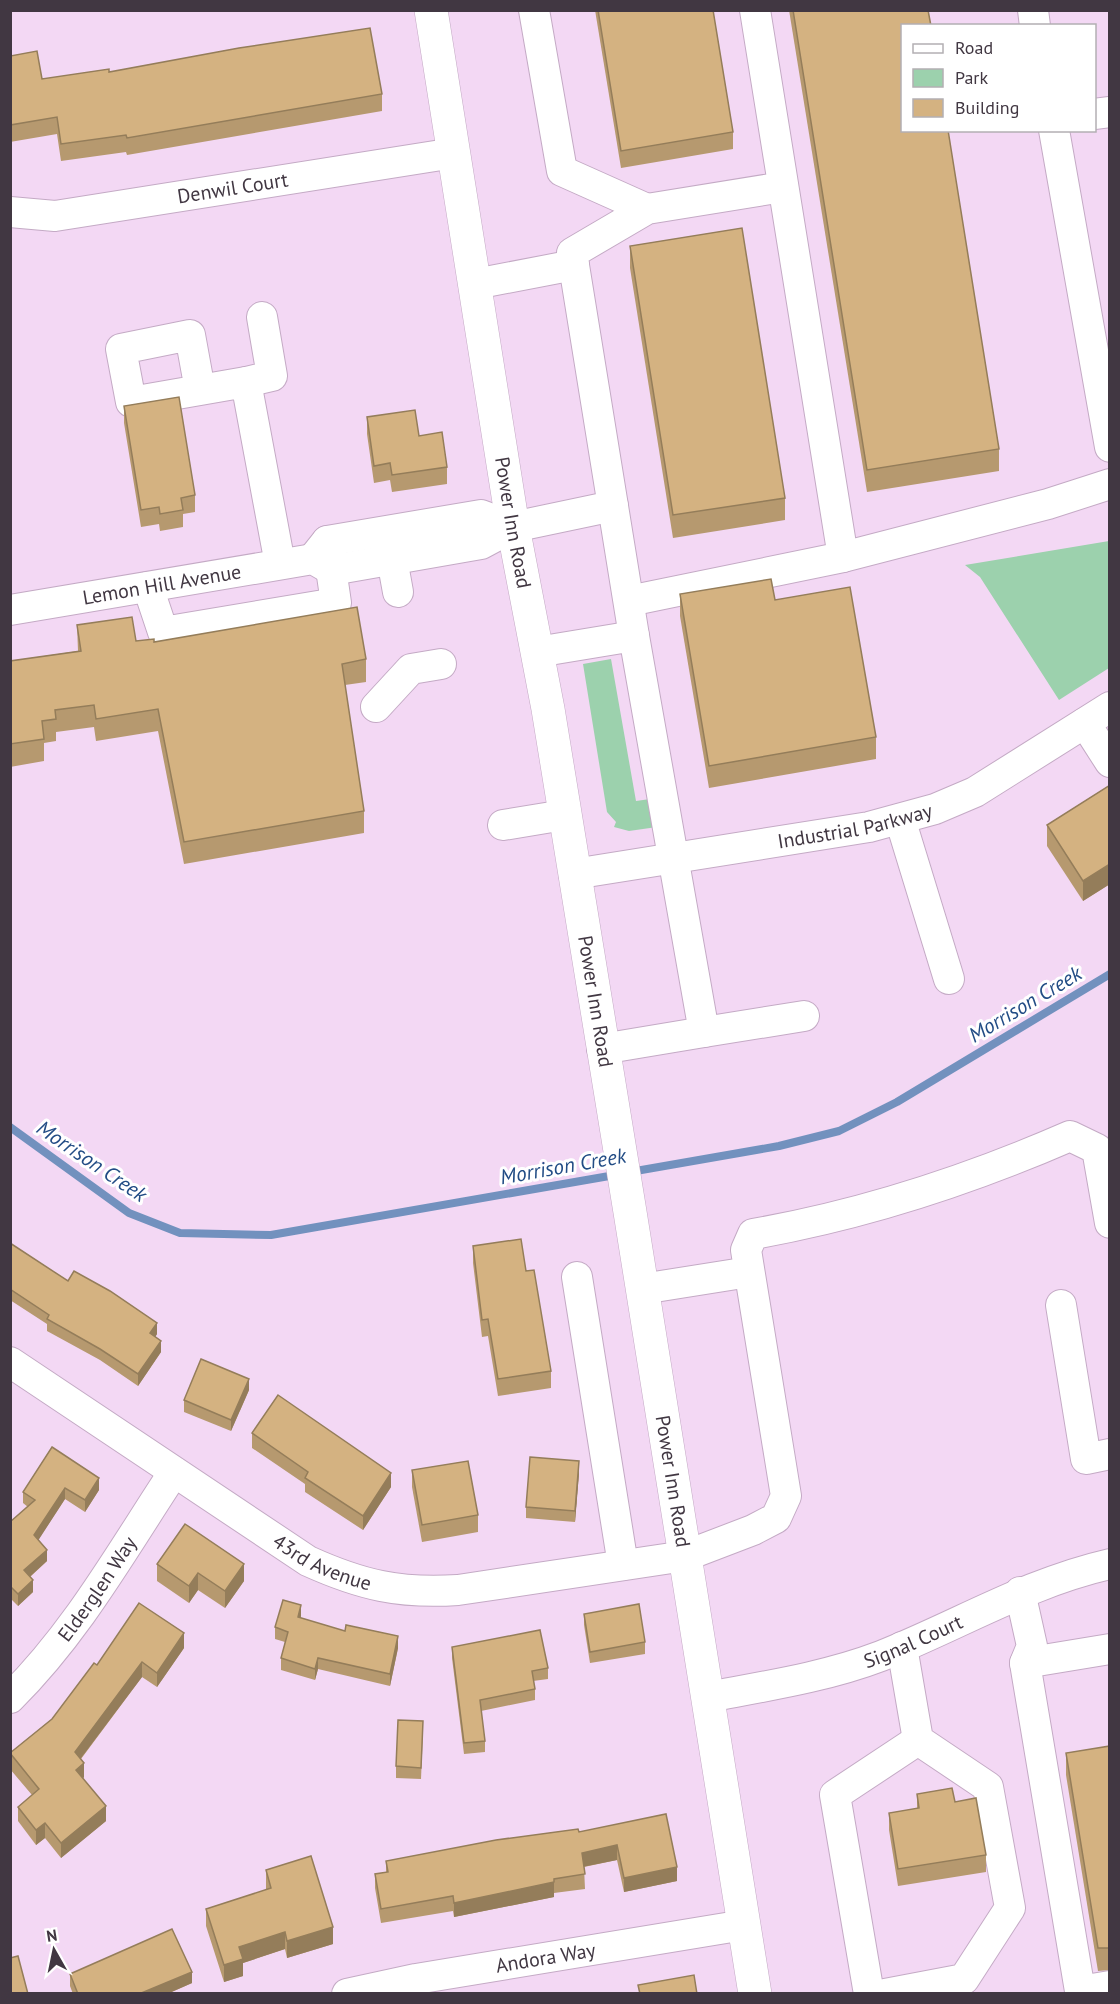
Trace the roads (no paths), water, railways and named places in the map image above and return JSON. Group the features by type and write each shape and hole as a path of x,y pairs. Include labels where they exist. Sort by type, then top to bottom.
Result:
{"main road":[{"name":"Power Inn Road","path":"431,10 513,527 537,652 630,1212 755,1994"}],"street":[{"path":"534,10 562,171 647,209"},
{"path":"754,10 843,557"},
{"path":"1054,132 1110,447"},
{"name":"Denwil Court","path":"10,212 55,216 454,153"},
{"path":"704,1032 634,636 572,253 647,209 783,187"},
{"path":"475,284 574,265"},
{"path":"200,390 272,375 262,317"},
{"path":"246,382 279,564"},
{"path":"629,601 843,557 1048,504 1110,484"},
{"path":"513,527 613,506"},
{"name":"Lemon Hill Avenue","path":"10,610 324,556 482,515 513,527"},
{"name":"Lemon Hill Avenue","path":"324,556 392,559 481,544 513,527"},
{"path":"148,587 163,632 336,603 324,556"},
{"path":"392,559 398,592"},
{"path":"537,652 634,636"},
{"path":"376,707 411,669 441,664"},
{"path":"1097,715 1110,762"},
{"name":"Industrial Parkway","path":"574,874 868,827 935,809 975,792 1097,715"},
{"path":"504,825 564,815"},
{"path":"900,819 949,979"},
{"path":"602,1049 804,1016"},
{"name":"43rd Avenue","path":"10,1362 308,1561 346,1578 387,1589 424,1592 458,1590 686,1556 753,1530 776,1518 786,1496 746,1250 753,1234 811,1224 998,1167 1070,1136 1097,1149 1110,1223"},
{"path":"642,1289 749,1272"},
{"path":"577,1276 623,1565"},
{"path":"1061,1305 1086,1459 1110,1454"},
{"name":"Elderglen Way","path":"10,1698 44,1665 71,1629 174,1472"},
{"name":"Signal Court","path":"708,1697 808,1678 902,1647 947,1629 1020,1592 1077,1571 1110,1564"},
{"path":"1020,1592 1032,1646 1025,1663 1080,1991 1110,1986"},
{"path":"885,1994 964,1978 1010,1908 988,1788 918,1740 902,1647"},
{"path":"1025,1663 1110,1649"},
{"path":"869,1994 835,1795 918,1740"},
{"name":"Andora Way","path":"347,1994 416,1979 744,1924"}],"waterway":[{"name":"Morrison Creek","path":"630,1172 779,1146 839,1131 897,1102 1110,974"},
{"name":"Morrison Creek","path":"10,1127 129,1213 180,1233 271,1235 615,1175"}]}
